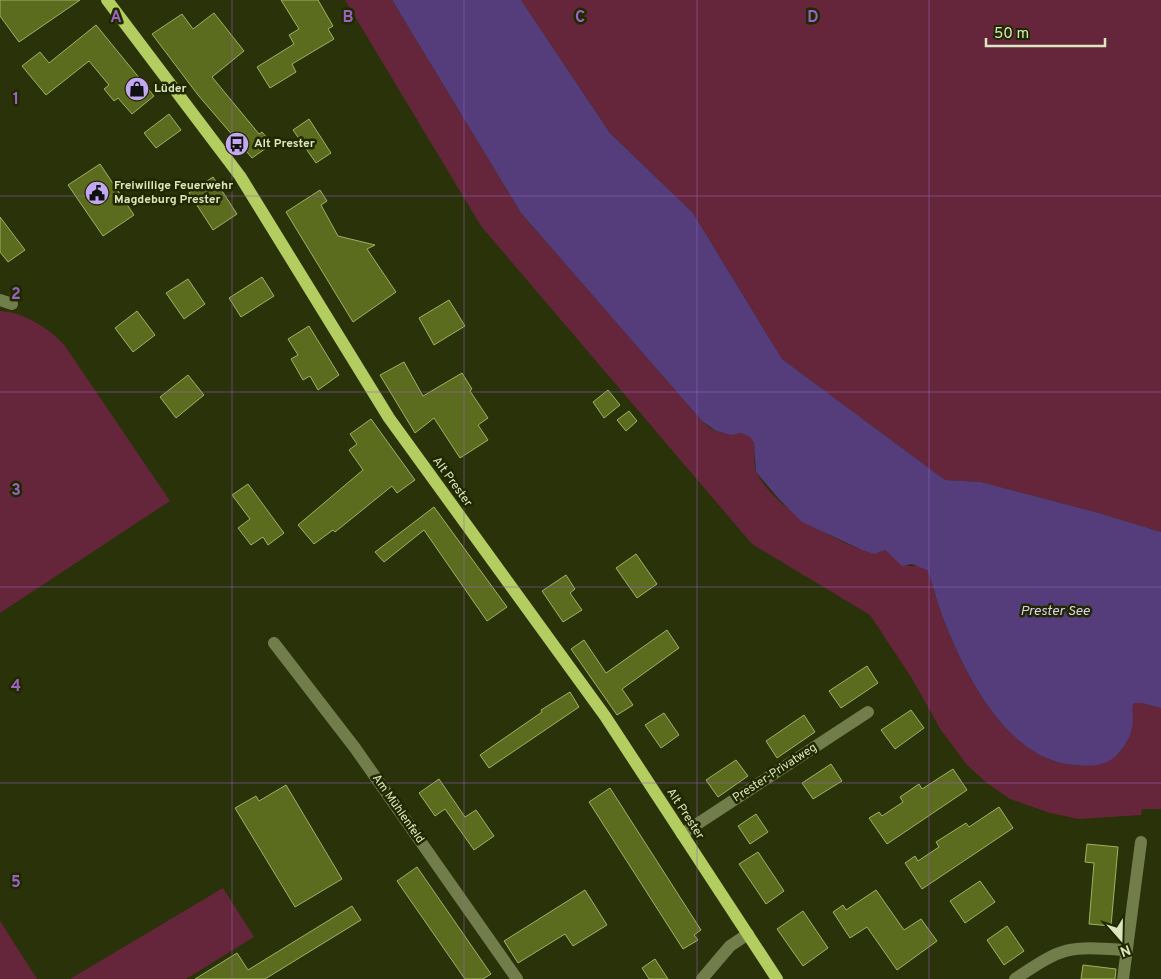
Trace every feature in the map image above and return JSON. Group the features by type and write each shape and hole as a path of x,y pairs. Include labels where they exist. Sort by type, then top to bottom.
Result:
{"main road":[{"name":"Alt Prester","path":"107,0 240,176 389,418 605,716 777,979"}],"street":[{"name":"Am Mühlenfeld","path":"274,643 355,748 517,979"},
{"name":"Prester-Privatweg","path":"682,834 868,712"},
{"path":"1123,979 1141,842"},
{"path":"702,979 731,945 748,934"},
{"path":"1015,979 1047,958 1064,950 1083,947 1126,950"}],"shaded area":[{"path":"345,0 392,0 521,213 702,421 718,432 740,433 751,438 754,445 756,472 777,499 808,523 825,533 874,554 884,550 908,566 920,566 927,570 945,623 965,668 993,713 1010,732 1029,748 1050,760 1079,766 1090,765 1108,761 1117,755 1126,744 1131,730 1134,703 1161,708 1161,809 1142,809 1141,815 1079,819 1050,813 1010,799 987,783 967,765 941,730 911,677 870,615 752,544 481,226"},
{"path":"521,0 1161,0 1161,532 1099,513 981,482 945,480 782,359 693,213 610,133"},
{"path":"0,311 18,314 36,322 65,346 170,501 0,613"},
{"path":"223,888 254,937 186,979 70,979"},
{"path":"0,921 37,979 0,979"}],"water":[{"name":"Prester See","path":"392,0 521,0 610,133 693,213 782,359 945,480 981,482 1099,513 1161,532 1161,708 1134,703 1131,733 1124,747 1113,759 1103,764 1079,766 1050,760 1029,748 1010,732 993,713 978,691 954,645 927,570 912,564 902,566 885,550 874,554 862,550 802,522 756,472 754,443 750,437 741,433 731,435 716,431 702,421 521,213"}],"building":[{"path":"0,0 80,0 19,42 0,16"},
{"path":"281,0 318,0 333,26 328,29 334,39 292,64 296,72 270,88 257,67 294,44 289,35 299,29"},
{"path":"214,13 244,51 212,77 259,134 262,132 272,144 252,158 198,95 152,34 182,14 193,29"},
{"path":"96,25 154,96 132,114 118,98 114,101 104,89 109,85 89,61 46,95 22,66 40,52 49,63"},
{"path":"169,114 181,130 156,148 144,133"},
{"path":"309,119 331,153 316,163 293,130"},
{"name":"Freiwillige Feuerwehr Magdeburg Prester","path":"100,164 134,215 103,236 68,185"},
{"path":"213,177 237,214 213,230 189,193"},
{"path":"320,190 327,201 321,205 338,236 375,245 367,249 396,292 353,322 286,212"},
{"path":"0,217 25,250 8,262 0,252"},
{"path":"262,277 274,296 241,317 229,298"},
{"path":"188,279 205,304 184,319 166,293"},
{"path":"449,300 465,326 434,345 419,318"},
{"path":"137,311 155,335 133,352 115,328"},
{"path":"309,326 339,375 318,390 310,376 303,380 291,359 298,355 288,339"},
{"path":"404,362 423,396 462,373 472,389 470,391 488,418 478,425 488,440 460,458 434,418 415,433 380,375"},
{"path":"188,375 204,395 176,418 160,397"},
{"path":"608,390 620,405 604,418 593,402"},
{"path":"629,411 637,421 626,431 617,420"},
{"path":"371,419 415,480 397,493 392,486 335,532 333,530 314,544 298,525 363,470 349,450 357,444 350,434"},
{"path":"248,484 284,533 268,545 263,537 251,545 238,528 250,519 232,495"},
{"path":"434,507 507,607 487,621 424,530 384,562 375,552"},
{"path":"636,554 657,584 637,598 616,568"},
{"path":"566,575 575,589 570,593 582,610 563,622 542,591"},
{"path":"667,630 679,648 622,689 633,705 617,715 571,649 584,640 606,673"},
{"path":"867,666 878,683 841,708 829,691"},
{"path":"570,692 579,707 489,768 480,755 542,712 541,710"},
{"path":"911,710 924,728 895,749 881,730"},
{"path":"664,713 679,735 661,748 645,725"},
{"path":"804,715 815,732 777,758 766,741"},
{"path":"736,760 748,776 718,797 706,780"},
{"path":"831,764 842,781 813,799 802,783"},
{"path":"953,769 967,790 887,844 869,818 879,812 882,816 903,802 900,797 919,784 922,789"},
{"path":"439,779 465,817 476,810 494,836 474,850 445,809 435,816 419,793"},
{"path":"286,785 342,879 295,907 235,808 256,796 259,801"},
{"path":"610,788 701,930 694,935 698,940 683,949 589,802"},
{"path":"999,807 1013,828 922,889 905,863 915,856 918,861 939,847 936,842 966,823 969,827"},
{"path":"756,814 768,832 750,844 738,826"},
{"path":"1087,844 1118,847 1111,926 1089,924 1094,863 1085,862"},
{"path":"758,852 784,891 766,904 739,864"},
{"path":"417,867 491,974 483,979 465,979 397,881"},
{"path":"980,881 995,902 965,923 950,901"},
{"path":"585,890 607,925 573,946 565,934 518,963 504,941"},
{"path":"876,890 904,930 921,919 937,941 897,970 867,927 850,938 833,912 843,905 846,910"},
{"path":"352,906 361,920 265,979 195,979 237,953 248,970"},
{"path":"803,911 828,948 803,966 777,929"},
{"path":"1007,926 1024,951 1004,965 987,940"},
{"path":"655,959 668,979 649,979 642,968"},
{"path":"1083,965 1116,969 1115,979 1081,979"}],"place":[{"name":"Lüder","path":"137,89"},
{"name":"Alt Prester","path":"237,144"},
{"name":"Freiwillige Feuerwehr Magdeburg Prester","path":"97,193"}]}
